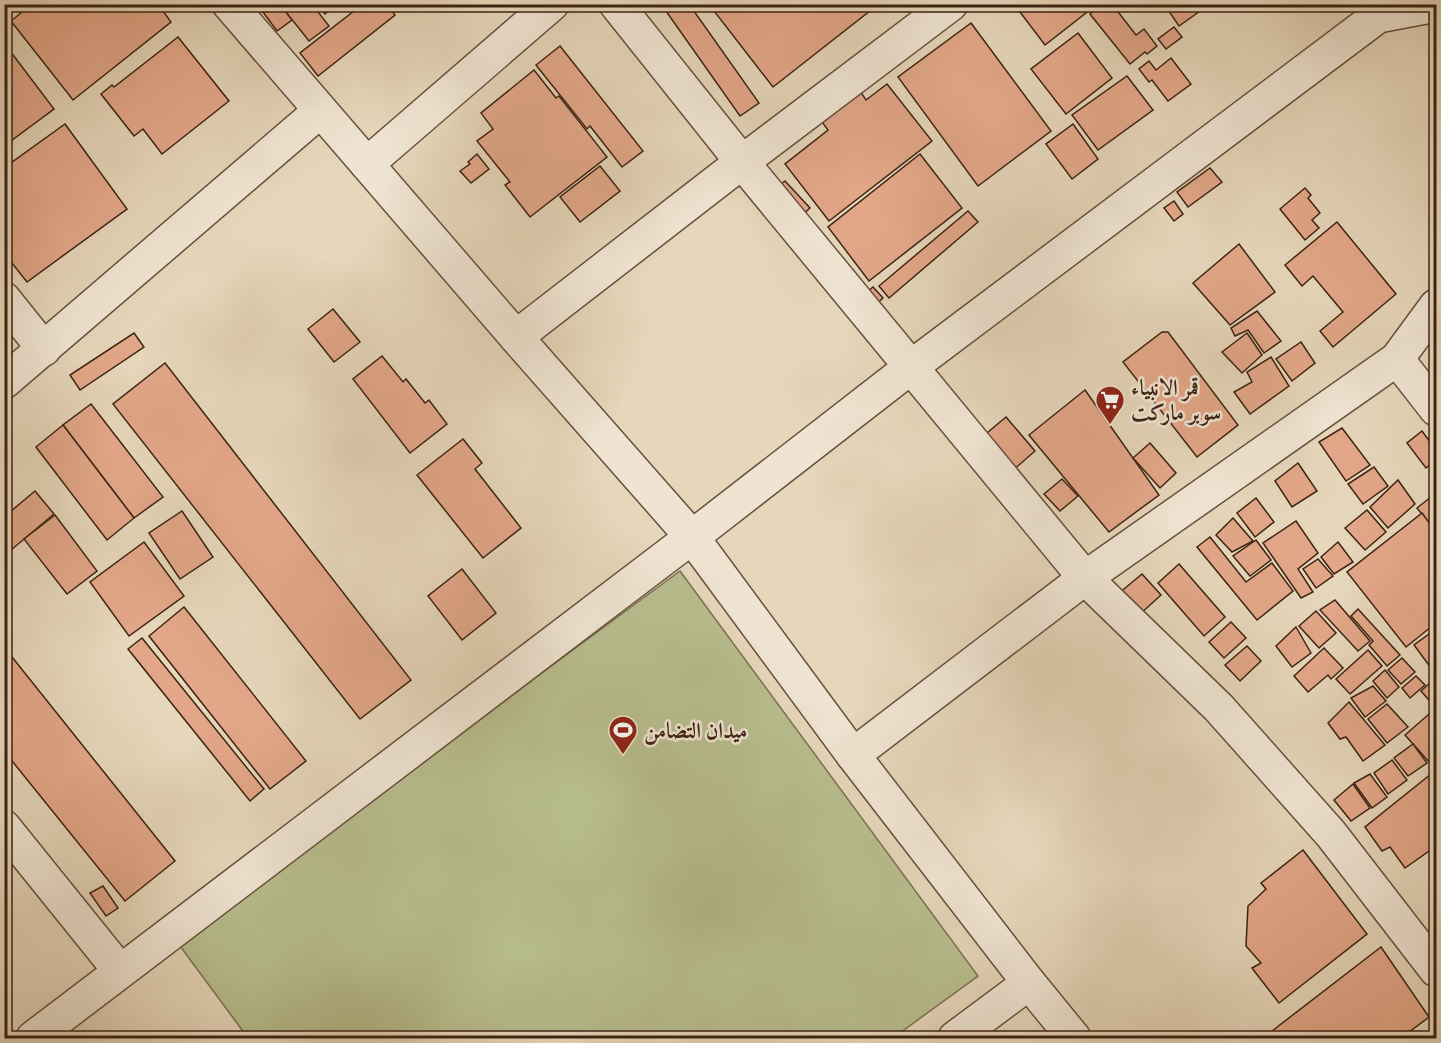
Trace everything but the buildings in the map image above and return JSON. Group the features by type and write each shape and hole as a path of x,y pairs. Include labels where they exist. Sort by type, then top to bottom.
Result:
{"street":[{"path":"230,4 320,111 692,537 853,754 1074,1038"},
{"path":"367,164 552,4"},
{"path":"616,4 742,162 1085,578 1219,708 1331,834 1437,970"},
{"path":"516,337 951,4"},
{"path":"33,1038 692,537 1373,10 1437,5"},
{"path":"4,382 320,111"},
{"path":"4,299 44,349"},
{"path":"853,754 1085,578 1397,359 1437,306"},
{"path":"1397,359 1437,409"},
{"path":"4,827 120,971"},
{"path":"955,1038 1029,983"}],"green space":[{"name":"ميدان التضامن","path":"680,571 978,976 893,1038 248,1038 177,942"}],"place":[{"name":"قمر الانبياء سوبر ماركت","path":"1110,426"},
{"name":"ميدان التضامن","path":"623,756"}]}
